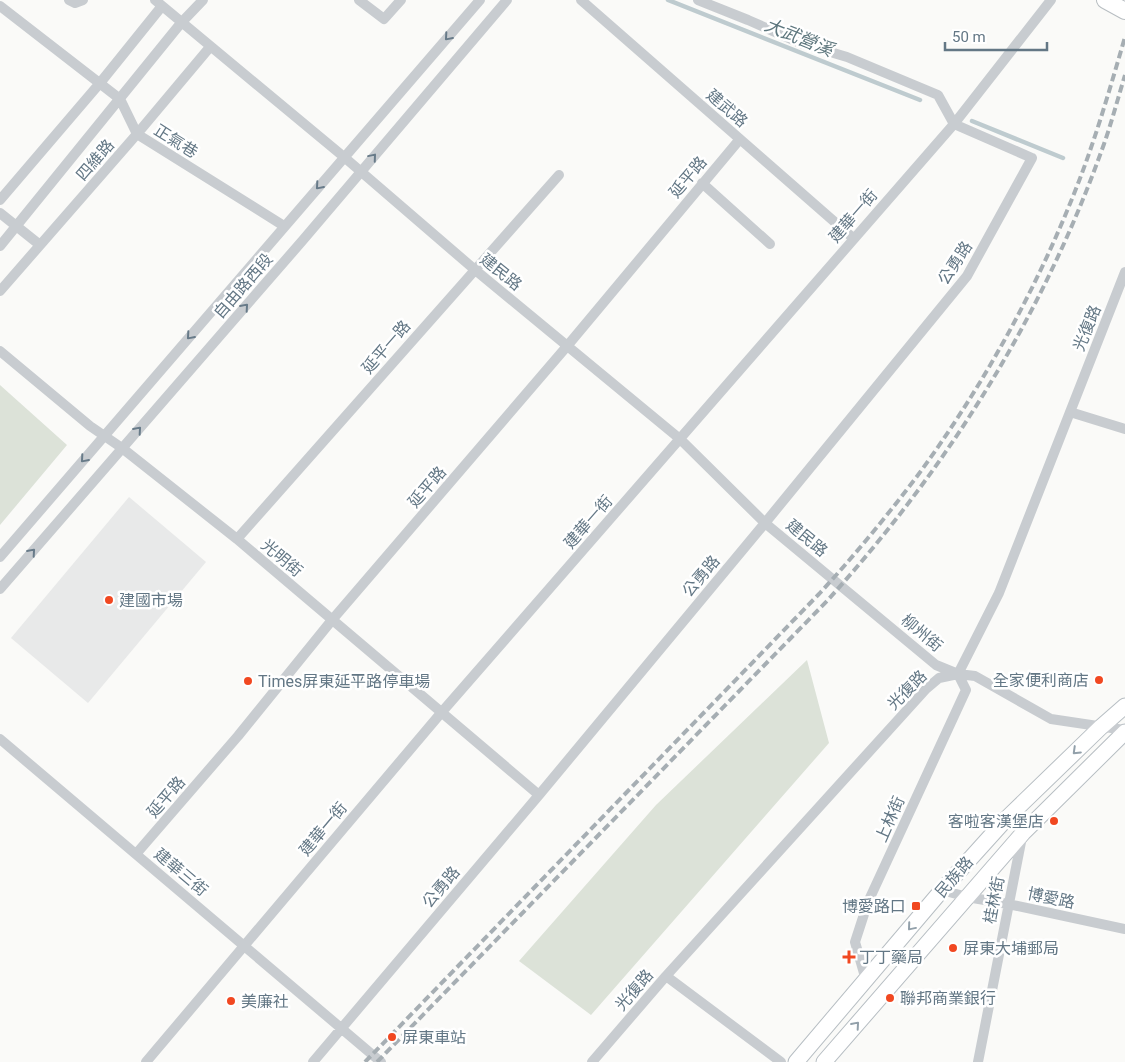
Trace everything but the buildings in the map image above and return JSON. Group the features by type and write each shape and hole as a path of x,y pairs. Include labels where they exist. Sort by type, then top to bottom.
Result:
{"main road":[{"path":"1105,0 1125,11"}],"street":[{"path":"69,0 75,2 83,0"},
{"name":"四維路","path":"0,246 182,23 203,0"},
{"path":"359,0 384,19 401,0"},
{"name":"自由路西段","path":"0,557 480,0"},
{"name":"自由路西段","path":"0,589 507,0"},
{"name":"建武路","path":"581,0 853,238"},
{"path":"698,0 800,43 848,57 938,95 954,124"},
{"name":"建華一街","path":"146,1062 440,713 954,124 1051,0"},
{"path":"0,200 100,83 159,3"},
{"name":"建民路","path":"159,3 344,157 474,269 680,439 765,523 824,572"},
{"name":"正氣巷","path":"0,6 120,99 137,134 284,226"},
{"name":"四維路","path":"0,291 210,47"},
{"name":"公勇路","path":"313,1062 539,795 967,276 1032,158 954,124"},
{"name":"延平路","path":"136,854 238,736 332,620 568,345 740,139"},
{"name":"延平一路","path":"237,539 559,175"},
{"path":"702,183 770,244"},
{"path":"0,212 40,245"},
{"name":"光復路","path":"592,1062 666,976 926,689 939,678 958,674 999,593 1125,272"},
{"name":"光明街","path":"0,351 104,436 122,448 237,539 539,795"},
{"path":"1070,412 1125,429"},
{"name":"柳州街","path":"824,572 936,665 958,674 975,676 1051,719 1125,731"},
{"name":"上林街","path":"866,980 855,942 868,902 966,690 958,674"},
{"name":"民族路","path":"796,1062 942,890 1007,818 1125,706"},
{"name":"民族路","path":"824,1062 1023,833 1125,731"},
{"name":"建華三街","path":"0,739 381,1062"},
{"name":"桂林街","path":"978,1062 1023,833"},
{"name":"博愛路","path":"942,890 967,897 1125,929"},
{"path":"666,976 781,1062"}],"shaded area":[{"path":"0,385 67,445 0,525"},
{"name":"建國市場","path":"129,497 206,562 88,703 11,638"},
{"path":"807,660 829,743 591,1015 519,961 656,805"}],"waterway":[{"name":"大武營溪","path":"668,0 920,100"},
{"name":"大武營溪","path":"972,121 1063,158"}],"railway":[{"path":"365,1062 819,594 870,536 918,475 987,370 1028,296 1046,258 1086,163 1125,37"},
{"path":"377,1062 827,601 913,497 952,442 1022,329 1080,207 1104,144 1125,75"}],"place":[{"name":"建國市場","path":"109,600"},
{"name":"全家便利商店","path":"1099,680"},
{"name":"Times屏東延平路停車場","path":"248,681"},
{"name":"客啦客漢堡店","path":"1054,821"},
{"name":"博愛路口","path":"916,906"},
{"name":"屏東大埔郵局","path":"953,948"},
{"name":"丁丁藥局","path":"849,957"},
{"name":"聯邦商業銀行","path":"890,998"},
{"name":"美廉社","path":"231,1001"},
{"name":"屏東車站","path":"392,1037"}]}
